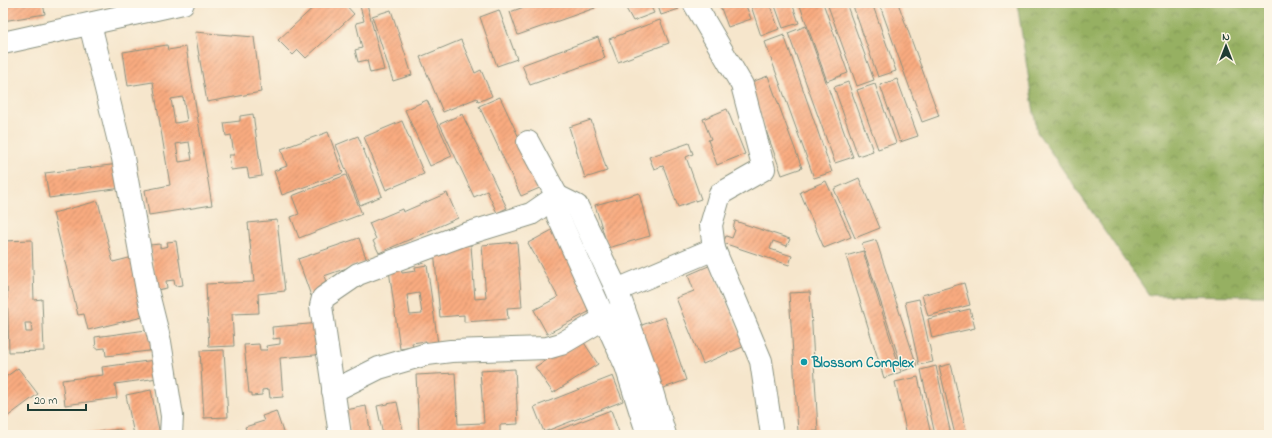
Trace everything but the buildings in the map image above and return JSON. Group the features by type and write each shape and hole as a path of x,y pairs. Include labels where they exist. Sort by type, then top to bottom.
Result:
{"street":[{"path":"3,43 183,3"},
{"path":"694,3 742,85 764,169 720,194 711,225 714,249 761,361 772,435"},
{"path":"90,24 122,158 147,290 160,342 172,416 171,435"},
{"path":"528,142 557,196 558,216 626,366 648,435"},
{"path":"557,196 577,206 621,300 644,365 665,435"},
{"path":"340,435 321,306 323,298 358,274 463,235 531,214 557,196"},
{"path":"333,391 379,368 427,354 451,351 547,348 562,344 604,318 621,300 714,249"}],"green space":[{"path":"1017,3 1269,3 1269,296 1149,295 1037,132"}],"place":[{"name":"Blossom Complex","path":"804,362"}]}
